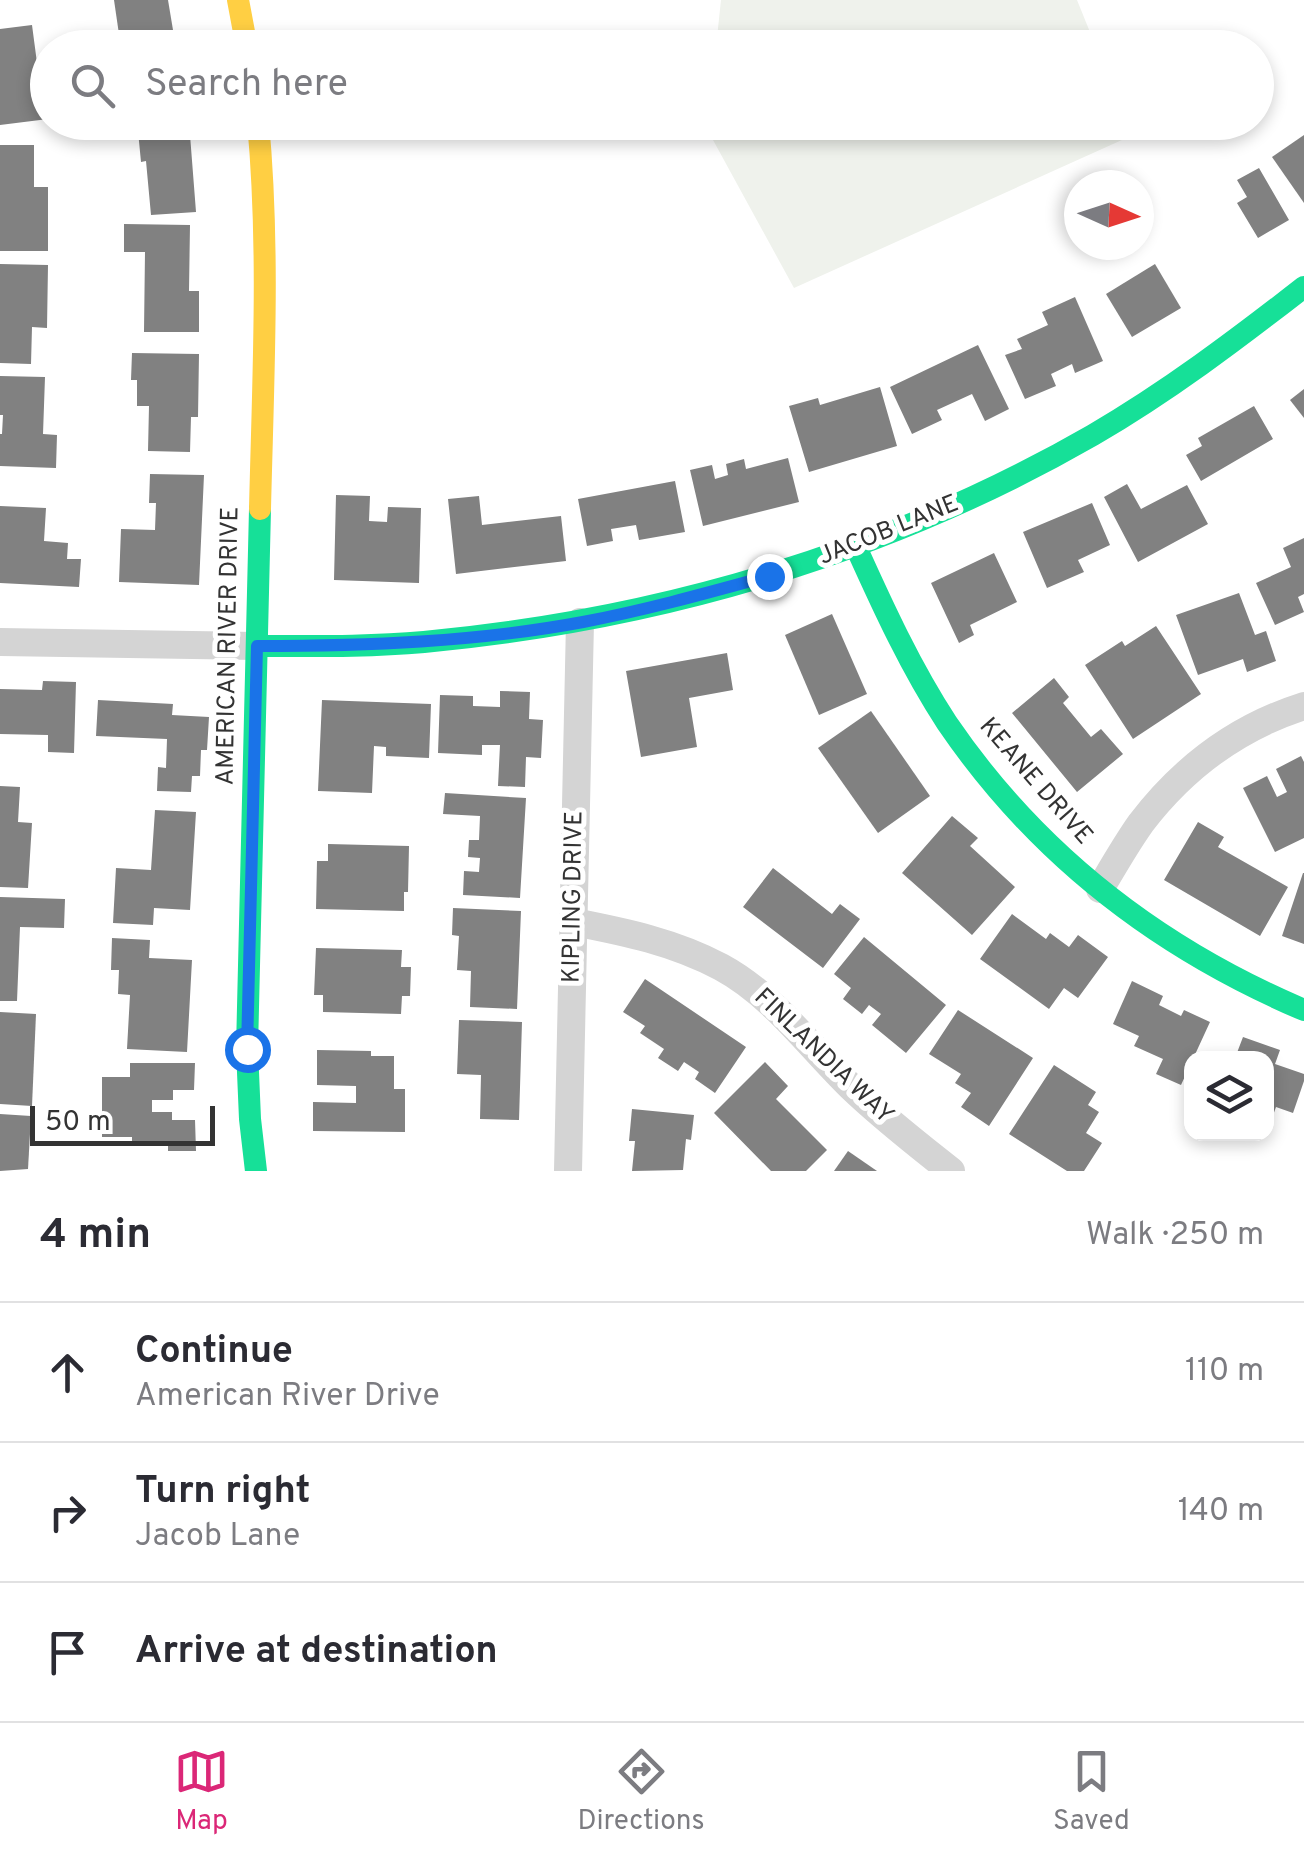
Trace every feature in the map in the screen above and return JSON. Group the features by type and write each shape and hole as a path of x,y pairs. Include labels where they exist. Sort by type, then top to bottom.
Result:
{"street":[{"path":"238,0 244,30"},
{"name":"AMERICAN RIVER DRIVE","path":"256,1171 247,1049 266,270 260,140"},
{"name":"JACOB LANE","path":"0,642 257,646 421,642 580,622 716,591 856,546 1020,474 1162,392 1304,287"},
{"name":"KEANE DRIVE","path":"856,546 894,630 950,726 1036,832 1100,889 1163,937 1234,979 1304,1010"},
{"name":"KIPLING DRIVE","path":"568,1171 580,622"},
{"path":"1100,889 1140,825 1167,791 1200,762 1255,725 1304,706"},
{"name":"FINLANDIA WAY","path":"574,922 674,945 740,978 852,1088 951,1171"}],"shaded area":[{"path":"721,0 1077,0 1089,30 718,30"},
{"path":"713,140 1122,140 794,288"}],"building":[{"path":"114,0 168,0 173,30 118,30"},
{"path":"32,25 30,121 0,125 0,29"},
{"path":"1304,135 1304,203 1272,157"},
{"path":"139,140 190,140 196,212 151,215 146,161 141,162"},
{"path":"0,145 34,145 34,187 48,187 48,251 0,251"},
{"path":"1259,168 1289,220 1258,238 1237,203 1247,197 1237,180"},
{"path":"124,224 190,225 189,291 199,291 199,332 144,332 145,252 124,252"},
{"path":"0,264 48,265 47,328 32,327 31,364 0,363"},
{"path":"1155,264 1181,308 1132,337 1106,294"},
{"path":"1075,297 1103,361 1075,373 1072,364 1051,374 1056,386 1025,399 1005,355 1022,349 1017,339 1048,325 1042,312"},
{"path":"978,345 1009,409 985,421 972,394 937,410 942,420 912,434 890,387"},
{"path":"132,353 199,354 198,417 191,417 190,452 148,451 149,406 137,406 137,380 131,380"},
{"path":"0,376 45,377 43,434 57,435 56,468 0,466"},
{"path":"880,387 897,446 809,472 789,406 818,398 820,405"},
{"path":"1304,389 1304,418 1290,400"},
{"path":"1254,406 1273,439 1201,481 1186,455 1202,446 1198,438"},
{"path":"788,458 799,502 703,526 690,470 712,465 715,479 728,475 726,464 744,459 746,469"},
{"path":"150,474 204,475 199,585 119,582 121,529 155,530 156,503 149,503"},
{"path":"675,481 685,532 639,540 636,525 611,529 613,541 587,546 578,499"},
{"path":"1127,484 1141,509 1187,485 1208,524 1138,562 1104,497"},
{"path":"336,495 370,496 369,521 387,522 388,507 421,508 419,583 334,580"},
{"path":"479,496 482,525 561,516 566,561 456,574 448,499"},
{"path":"1092,503 1110,545 1078,560 1084,572 1047,588 1023,532"},
{"path":"0,506 46,508 44,541 68,543 67,559 81,559 79,587 0,583"},
{"path":"1304,538 1304,594 1298,597 1304,612 1275,625 1256,583 1291,567 1283,548"},
{"path":"994,553 1017,602 970,625 974,635 959,643 931,583"},
{"path":"1239,593 1255,635 1266,631 1276,661 1247,672 1243,659 1198,675 1176,615"},
{"path":"832,614 867,694 819,715 785,635"},
{"path":"1156,626 1201,694 1133,739 1085,665 1122,641 1125,646"},
{"path":"727,653 733,690 689,698 697,747 641,757 626,671"},
{"path":"1054,678 1069,697 1063,703 1091,737 1101,729 1123,754 1077,792 1012,713"},
{"path":"43,681 76,682 74,753 48,752 48,735 0,734 0,689 42,690"},
{"path":"500,691 530,692 529,719 543,720 541,758 526,757 525,787 498,786 500,745 482,745 482,755 438,753 440,695 473,696 473,706 500,707"},
{"path":"98,700 173,704 172,715 209,717 207,750 201,750 200,776 192,776 191,792 157,791 158,767 166,768 167,739 96,736"},
{"path":"322,700 431,704 429,758 386,756 386,747 374,746 372,793 318,791"},
{"path":"871,711 930,796 878,833 818,748"},
{"path":"1301,756 1304,838 1275,852 1243,788 1267,776 1277,797 1287,792 1276,769"},
{"path":"0,786 20,787 18,822 32,823 28,888 0,887"},
{"path":"445,793 526,798 520,898 463,895 464,871 479,872 480,858 468,857 469,840 479,840 480,816 443,814"},
{"path":"155,810 196,812 190,910 154,908 153,925 113,923 116,868 151,870"},
{"path":"952,816 978,838 970,846 1015,887 972,935 902,873"},
{"path":"1198,822 1224,837 1218,847 1288,887 1260,936 1164,880"},
{"path":"328,844 409,846 404,911 316,909 317,861 328,861"},
{"path":"773,868 832,914 840,904 860,919 823,968 743,907"},
{"path":"1304,873 1304,944 1282,936"},
{"path":"0,897 65,899 64,928 20,927 17,1001 0,1001"},
{"path":"453,908 521,911 517,1009 470,1007 471,971 457,970 459,936 452,935"},
{"path":"1012,914 1046,939 1050,933 1069,947 1078,935 1108,957 1078,998 1064,988 1049,1009 980,959"},
{"path":"864,937 946,1005 906,1053 872,1025 881,1014 869,1005 862,1014 843,999 851,988 834,974"},
{"path":"112,938 150,940 149,958 192,960 187,1052 127,1049 130,995 118,994 119,970 111,970"},
{"path":"316,948 402,950 401,967 411,967 410,996 402,996 401,1014 323,1012 323,995 314,995"},
{"path":"645,979 746,1047 715,1093 695,1079 699,1072 684,1062 678,1071 658,1058 664,1049 640,1033 645,1026 623,1012"},
{"path":"1132,981 1163,996 1159,1005 1181,1016 1184,1010 1210,1022 1197,1051 1184,1051 1181,1085 1156,1074 1163,1059 1134,1046 1139,1036 1113,1024"},
{"path":"958,1010 1033,1058 989,1126 961,1107 971,1093 955,1083 961,1074 929,1054"},
{"path":"0,1012 36,1014 32,1106 0,1104"},
{"path":"459,1020 522,1022 519,1120 480,1119 481,1075 457,1074"},
{"path":"1243,1037 1280,1050 1275,1064 1304,1074 1293,1113 1276,1107 1274,1113 1274,1051 1238,1051"},
{"path":"317,1050 371,1051 371,1056 394,1056 394,1089 405,1089 405,1132 313,1131 313,1102 356,1103 356,1086 317,1085"},
{"path":"765,1062 788,1086 776,1099 827,1150 806,1171 771,1171 714,1113"},
{"path":"130,1063 195,1063 194,1090 173,1090 173,1100 152,1100 152,1112 172,1112 172,1120 195,1120 196,1151 168,1151 168,1144 132,1144 132,1137 102,1137 102,1077 130,1077"},
{"path":"1054,1065 1096,1092 1088,1105 1099,1112 1086,1133 1102,1143 1084,1171 1067,1171 1009,1134"},
{"path":"632,1109 694,1115 691,1140 686,1139 683,1170 632,1171"},
{"path":"0,1114 31,1116 28,1169 0,1171"},
{"path":"848,1151 877,1171 834,1171"}],"traffic: fast":[{"path":"257,646 403,644 512,632 685,598 853,547 1015,477 1093,435 1201,365 1304,287"},
{"path":"256,1171 247,1049 260,509"},
{"path":"856,547 934,702 982,771 1020,815 1104,893 1151,927 1199,958 1304,1010"}],"traffic: slow":[{"path":"238,0 244,30"},
{"path":"260,140 265,267 260,509"}],"route":[{"path":"247,1049 257,646 340,646 502,634 664,605 769,576"}]}
